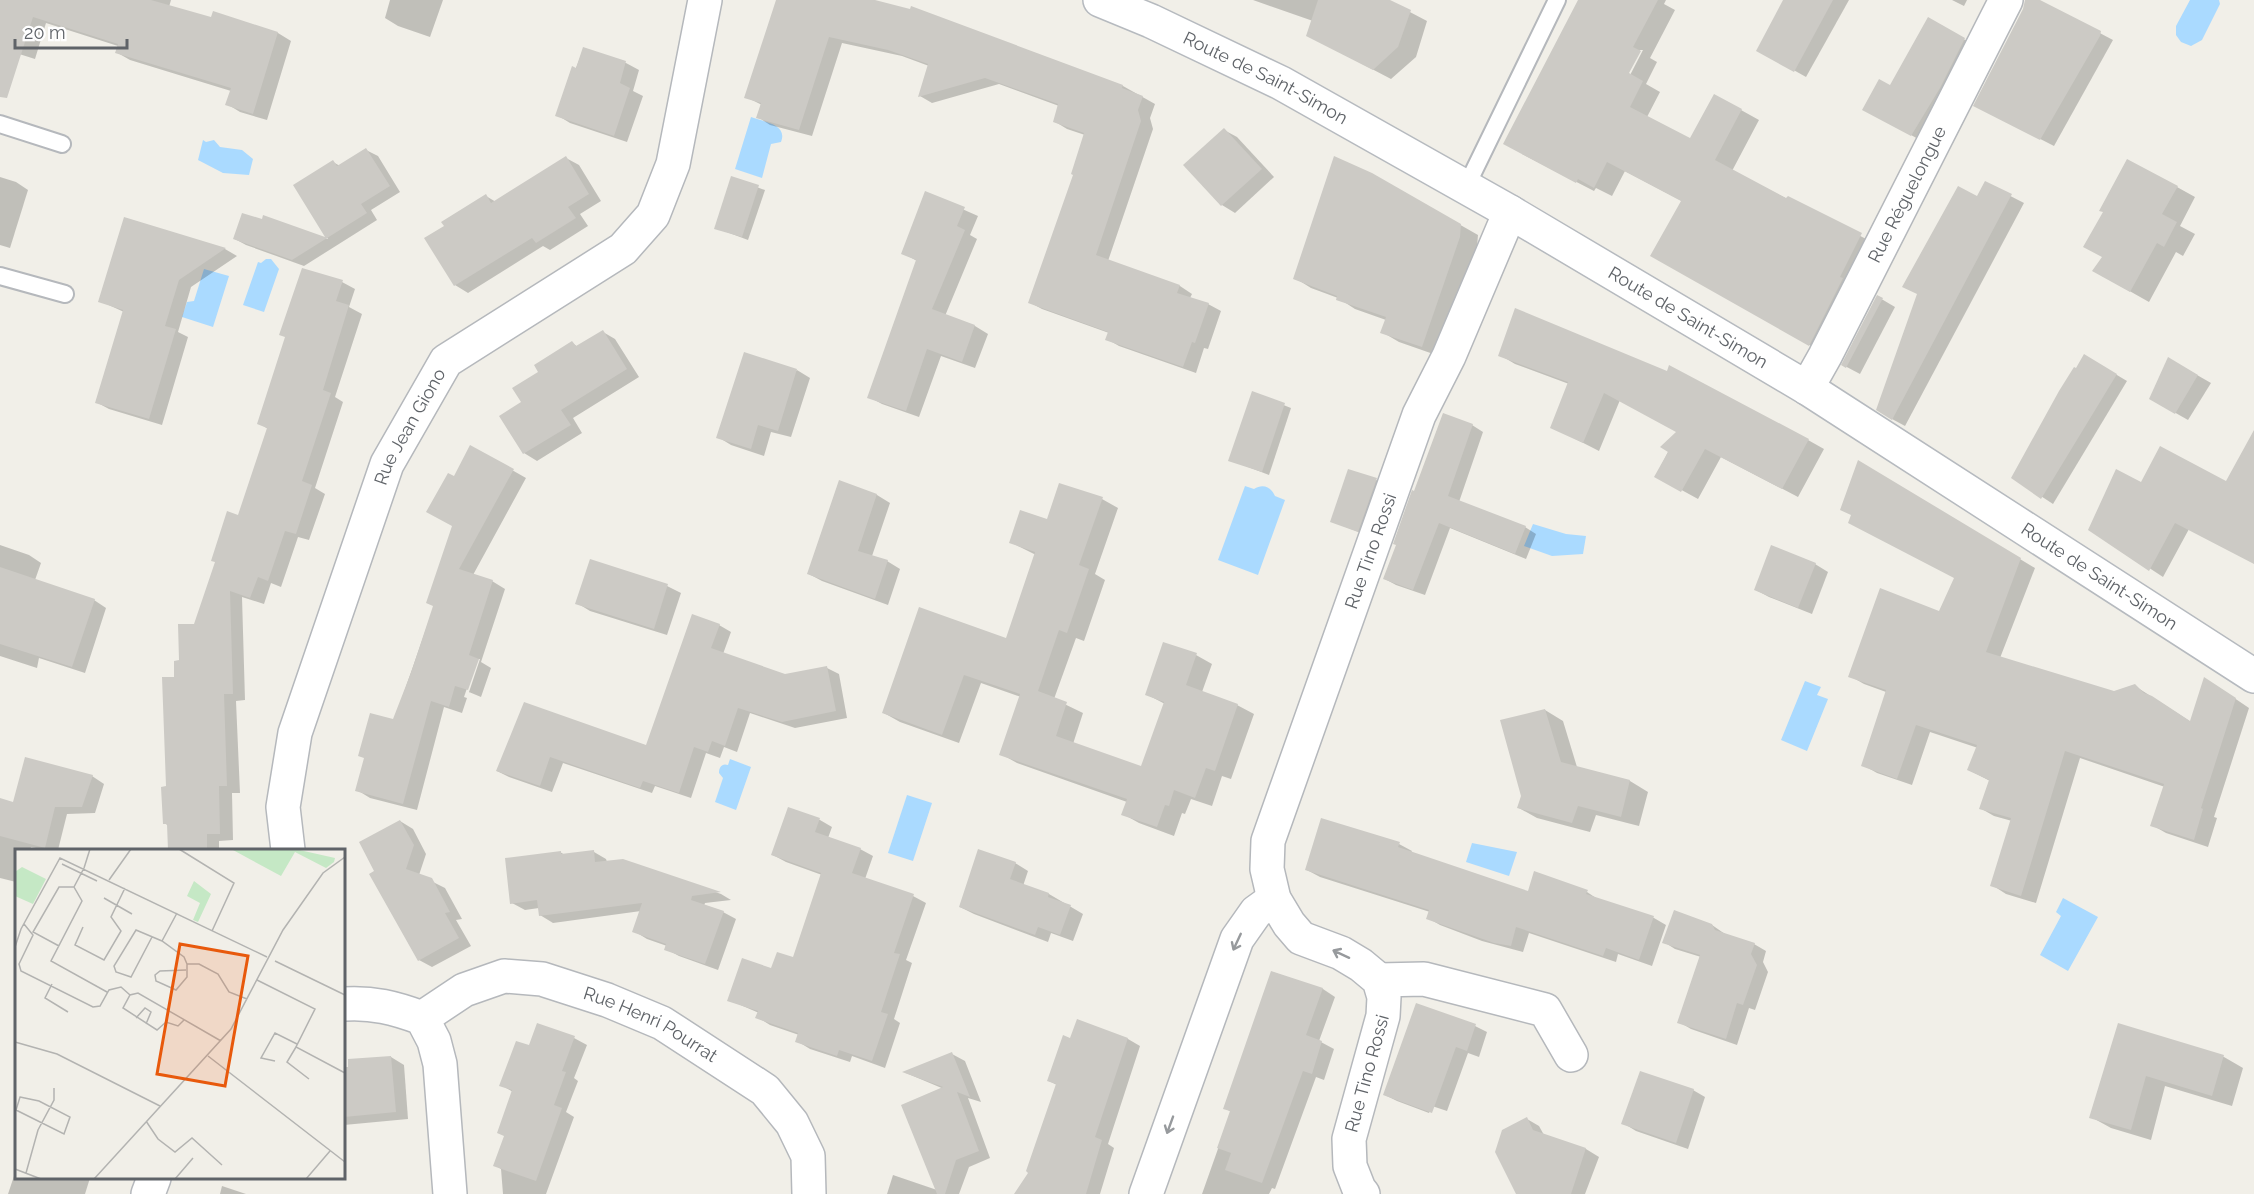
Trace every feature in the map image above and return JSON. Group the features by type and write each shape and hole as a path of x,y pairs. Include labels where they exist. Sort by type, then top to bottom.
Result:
{"street":[{"name":"Rue Jean Giono","path":"288,849 283,807 295,733 387,464 446,361 623,249 653,215 673,164 705,0"},
{"name":"Route de Saint-Simon","path":"1100,0 1151,21 1281,83 1509,212 1807,388 2254,676"},
{"name":"Rue Réguelongue","path":"1807,388 1826,356 2006,0"},
{"name":"Rue Tino Rossi","path":"1363,1194 1350,1166 1349,1139 1383,1016 1384,997 1379,980 1361,964 1341,953 1301,938 1289,924 1274,899 1267,869 1268,841 1419,415 1449,356 1509,212"},
{"path":"1146,1194 1238,939 1256,912 1274,899"},
{"name":"Rue Henri Pourrat","path":"422,1018 464,990 504,976 542,979 607,1000 662,1023 765,1090 792,1123 808,1156 809,1194"},
{"path":"1379,980 1424,979 1545,1010 1571,1055"},
{"path":"345,1004 366,1002 395,1008 422,1018 434,1041 440,1064 450,1194"},
{"path":"148,1194 154,1179"}],"lane":[{"path":"1466,188 1557,0"},
{"path":"0,124 63,144"},
{"path":"0,276 65,294"}],"water":[{"path":"2190,0 2219,0 2220,4 2202,40 2191,46 2181,42 2176,35 2176,26"},
{"path":"751,117 778,127 782,136 781,142 771,144 762,178 735,169"},
{"path":"203,140 206,142 214,140 220,147 242,150 253,159 249,175 223,173 198,160"},
{"path":"266,259 271,259 279,269 264,312 243,305 258,262 261,263"},
{"path":"204,269 229,276 213,327 182,317 187,302 194,301"},
{"path":"1245,486 1254,489 1261,486 1266,487 1275,496 1285,500 1258,575 1218,560"},
{"path":"1533,524 1566,534 1586,536 1583,554 1552,556 1524,546"},
{"path":"1805,681 1821,687 1817,695 1828,699 1807,751 1781,740"},
{"path":"730,759 751,767 736,810 715,802 723,778 719,773 720,769 723,765 728,765"},
{"path":"907,795 932,803 913,861 888,853"},
{"path":"1472,843 1517,852 1509,876 1466,862"},
{"path":"2063,898 2098,917 2068,971 2040,955 2061,916 2056,912"}],"building":[{"path":"0,0 151,0 211,17 213,11 278,32 253,114 225,105 231,88 115,53 118,44 33,17 7,98 0,97"},
{"path":"776,0 875,0 910,9 911,6 1123,85 1122,88 1143,96 1138,110 1141,121 1096,255 1180,285 1177,293 1209,303 1195,343 1192,342 1183,367 1105,340 1108,332 1028,303 1073,175 1071,174 1084,133 1053,122 1058,104 985,78 918,97 928,64 888,50 829,37 799,130 756,118 761,103 744,98"},
{"path":"1318,0 1390,0 1411,10 1398,47 1373,70 1306,36"},
{"path":"1578,0 1658,0 1633,47 1641,51 1629,73 1643,81 1630,107 1690,138 1714,94 1742,109 1715,160 1786,198 1788,196 1862,233 1840,277 1843,278 1809,346 1650,256 1681,201 1607,162 1594,188 1578,179 1576,183 1503,144"},
{"path":"1783,0 1833,0 1794,72 1756,51"},
{"path":"2025,0 2040,0 2101,31 2040,140 1973,106 2023,9"},
{"path":"1928,17 1965,38 1940,88 1911,136 1862,110 1879,79 1890,85"},
{"path":"583,47 626,61 620,83 630,88 614,136 555,116 572,66 576,68"},
{"path":"1224,128 1262,169 1221,206 1183,165"},
{"path":"366,148 390,186 361,204 367,213 292,260 233,239 242,213 262,219 263,215 325,237 293,185 333,160 337,166"},
{"path":"566,156 589,194 568,207 576,218 536,243 532,238 454,286 424,238 444,226 441,222 486,194 491,203"},
{"path":"1334,156 1372,173 1461,224 1460,237 1422,347 1380,333 1386,317 1336,300 1337,296 1293,279"},
{"path":"2127,159 2178,186 2162,214 2177,222 2164,247 2157,243 2130,292 2092,271 2102,257 2083,247 2103,212 2099,211"},
{"path":"731,176 759,185 742,237 714,229"},
{"path":"1985,181 2012,194 1892,420 1876,410 1917,294 1902,287 1958,186 1977,196"},
{"path":"925,191 965,207 957,226 965,230 932,309 975,325 962,362 927,349 906,411 867,398 916,260 901,254"},
{"path":"124,217 226,248 179,280 165,326 176,329 149,419 95,403 123,310 98,302"},
{"path":"302,268 343,280 336,301 349,305 323,390 331,393 302,481 312,485 296,534 285,531 268,581 258,577 250,598 230,591 233,694 224,694 227,786 219,786 220,834 207,834 207,849 168,849 167,824 163,824 161,787 166,786 162,677 174,677 174,661 179,660 178,624 194,624 215,562 211,561 227,511 238,515 267,428 257,424 285,337 279,335"},
{"path":"1877,295 1883,298 1846,368 1841,365"},
{"path":"1515,308 1667,371 1669,365 1809,439 1782,489 1705,449 1681,492 1654,477 1668,452 1660,447 1676,432 1604,393 1583,443 1550,428 1568,382 1498,356"},
{"path":"603,330 627,369 561,410 571,425 523,454 499,416 521,402 512,388 538,372 534,365 572,341 576,346"},
{"path":"744,352 797,369 778,431 758,425 751,449 716,438"},
{"path":"2084,354 2117,374 2041,499 2011,478 2059,391"},
{"path":"2168,357 2198,375 2175,414 2149,399"},
{"path":"1252,391 1285,403 1262,472 1228,461"},
{"path":"1443,413 1473,424 1448,496 1526,526 1515,554 1439,523 1413,590 1383,579 1396,545 1393,544 1412,490 1414,491"},
{"path":"2254,430 2254,564 2175,523 2149,571 2088,530 2116,469 2141,482 2160,446 2226,481"},
{"path":"470,445 514,469 459,569 493,580 469,655 479,659 468,690 455,686 449,707 431,701 403,804 355,791 364,758 358,756 370,713 393,719 412,670 433,606 426,603 452,526 426,512 448,473 454,476"},
{"path":"1858,460 2021,558 1986,652 2114,691 2135,684 2144,693 2190,721 2204,677 2236,698 2201,808 2203,809 2194,840 2150,826 2164,784 2065,751 2021,896 1990,886 2011,818 1979,809 1989,780 1967,770 1977,745 1916,725 1897,779 1861,766 1886,690 1848,677 1880,588 1939,611 1954,578 1848,523 1851,515 1840,510"},
{"path":"1348,469 1377,478 1358,532 1330,522"},
{"path":"839,480 877,494 858,551 888,560 875,599 807,574"},
{"path":"1059,483 1103,497 1079,565 1089,569 1067,633 1059,630 1038,691 1067,702 1056,736 1141,766 1164,702 1145,695 1163,642 1197,653 1186,685 1238,704 1215,771 1206,768 1195,798 1174,790 1169,806 1165,805 1157,827 1121,815 1127,799 999,755 1020,694 964,675 942,735 882,713 919,607 1006,638 1035,552 1009,543 1020,510 1047,519"},
{"path":"1771,545 1816,563 1798,608 1754,590"},
{"path":"590,559 668,584 654,629 575,604"},
{"path":"0,567 95,599 72,667 0,644"},
{"path":"692,614 720,624 711,648 785,674 827,666 836,711 782,722 738,708 725,746 712,741 708,752 694,747 679,793 643,781 640,788 550,757 540,786 496,771 524,702 646,745"},
{"path":"1545,709 1561,762 1630,780 1621,817 1578,806 1572,823 1517,808 1521,796 1500,720"},
{"path":"25,757 93,775 82,807 55,807 45,848 0,836 0,798 13,802"},
{"path":"788,807 820,818 815,832 861,848 852,873 914,894 894,953 900,954 881,1012 888,1014 872,1061 839,1050 837,1056 795,1042 798,1033 755,1018 758,1011 727,1001 742,958 771,968 777,952 793,957 821,873 771,855"},
{"path":"1321,818 1400,842 1398,847 1528,891 1534,871 1588,890 1586,894 1654,916 1639,960 1606,948 1603,956 1516,927 1511,946 1494,943 1426,919 1429,910 1305,870"},
{"path":"400,820 414,845 406,869 432,878 450,912 445,913 459,938 418,961 369,874 374,871 359,842"},
{"path":"978,849 1016,862 1010,879 1049,893 1048,897 1071,905 1060,935 1038,927 1035,935 959,907"},
{"path":"594,850 595,862 623,859 721,892 692,896 691,900 724,911 705,964 664,950 666,944 632,932 642,903 539,916 537,900 510,904 505,858 561,851 561,854"},
{"path":"1674,910 1712,924 1715,930 1755,943 1751,954 1757,965 1743,1005 1737,1003 1726,1039 1677,1023 1700,955 1662,943"},
{"path":"1271,971 1323,988 1306,1035 1322,1041 1312,1074 1303,1071 1262,1183 1225,1170 1231,1153 1217,1148 1230,1111 1223,1109"},
{"path":"1416,1003 1476,1024 1467,1051 1456,1047 1432,1113 1383,1095"},
{"path":"1077,1019 1128,1038 1095,1137 1102,1140 1086,1194 1014,1194 1028,1173 1026,1171 1056,1084 1047,1081 1063,1035 1070,1038"},
{"path":"537,1023 575,1036 562,1071 566,1072 554,1105 562,1108 536,1181 493,1166 504,1136 497,1133 512,1090 499,1086 516,1041 529,1045"},
{"path":"2118,1023 2224,1055 2212,1096 2146,1076 2131,1130 2089,1118"},
{"path":"952,1052 970,1097 957,1092 979,1151 956,1160 945,1194 937,1194 901,1105 943,1087 902,1072"},
{"path":"391,1056 396,1112 345,1117 345,1067 348,1067 348,1059"},
{"path":"1640,1071 1694,1089 1676,1143 1621,1124"},
{"path":"1527,1117 1533,1130 1586,1148 1571,1194 1516,1194 1495,1152 1502,1130"}]}
